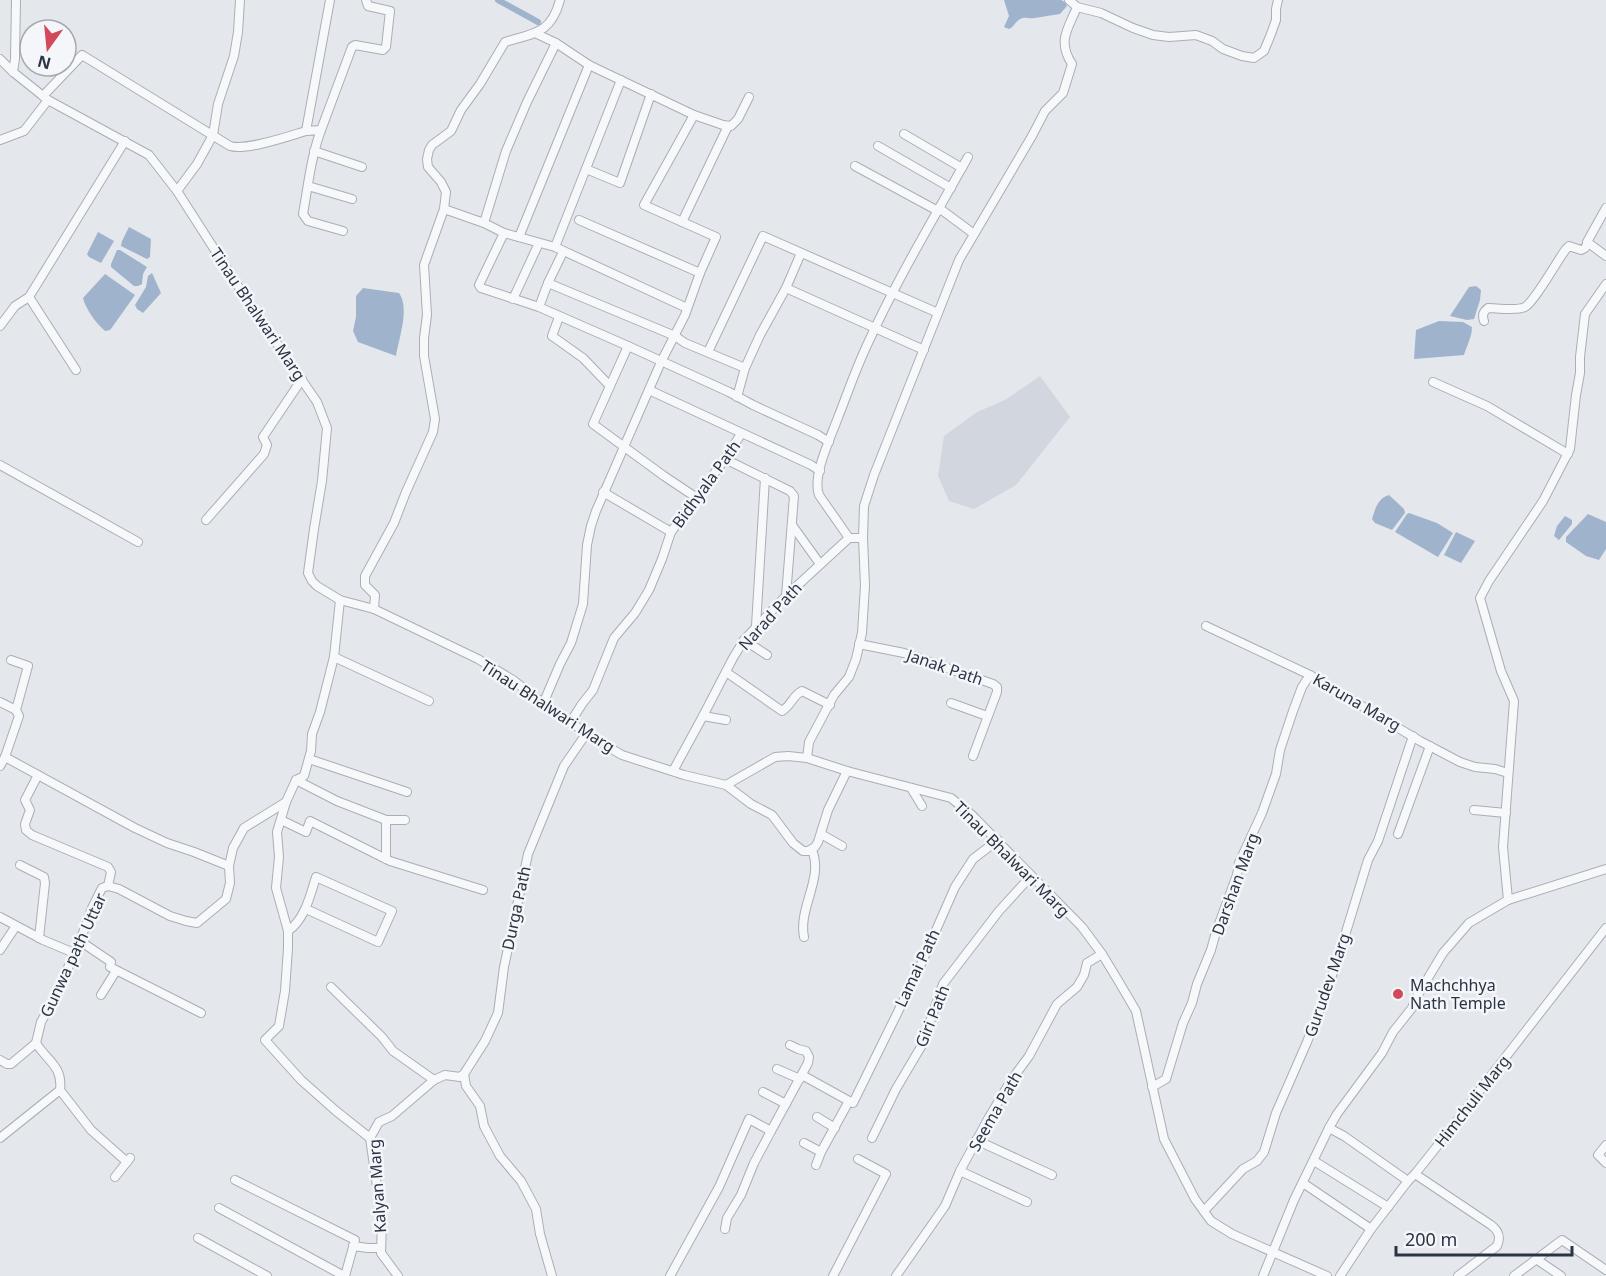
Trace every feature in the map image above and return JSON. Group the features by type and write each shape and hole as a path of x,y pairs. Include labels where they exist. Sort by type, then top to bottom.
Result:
{"street":[{"path":"13,72 16,0"},
{"path":"177,191 197,164 213,135 218,104 234,56 240,0"},
{"path":"306,131 330,0"},
{"path":"342,231 308,221 303,214 314,151 352,47 356,45 383,50 386,47 390,11 368,6 366,0"},
{"path":"374,609 375,594 365,585 365,576 394,523 433,432 435,419 424,356 427,315 424,265 444,209 446,192 428,167 429,150 432,145 451,131 461,110 480,84 505,42 537,34 552,19 560,0"},
{"path":"1069,0 1077,7 1101,13 1153,35 1169,37 1196,35 1224,49 1254,58 1264,51 1276,20 1278,0"},
{"path":"807,758 809,742 834,695 849,677 860,644 866,586 864,506 877,468 959,260 1045,111 1062,93 1071,64 1065,54 1063,42 1077,7"},
{"path":"537,34 621,80 694,115 723,125 731,126 738,119 749,97"},
{"path":"484,223 506,151 556,43"},
{"path":"0,140 24,130 46,98 82,55 235,148 247,147 306,131 321,130"},
{"name":"Tinau Bhalwari Marg","path":"0,59 46,98 149,154 177,191 245,297 317,402 327,428 322,481 308,573 317,586 340,600 374,609 478,659 513,680 586,734 622,755 726,786 775,757 807,758 910,789 951,798 998,840 1082,927 1102,954 1136,1011 1164,1139 1203,1211 1211,1221 1232,1234 1327,1276"},
{"path":"519,237 589,64"},
{"path":"539,307 586,169 621,80"},
{"path":"586,169 620,183 651,94"},
{"path":"543,704 571,643 583,604 587,544 603,492 675,336 716,237 644,205 694,115"},
{"path":"682,222 728,126"},
{"path":"904,134 962,168"},
{"path":"0,326 15,306 29,297 125,141"},
{"path":"878,146 951,188"},
{"path":"314,151 362,167"},
{"path":"863,538 849,538 819,495 817,488 820,471 866,346 893,292 968,157"},
{"path":"855,166 939,210 974,234"},
{"path":"308,186 352,199"},
{"path":"1484,321 1484,311 1488,308 1518,309 1525,307 1534,298 1569,246 1581,250 1585,248 1606,208"},
{"path":"444,209 484,223 504,233 559,249 687,308"},
{"path":"579,220 700,273"},
{"path":"504,233 479,286 539,307 628,346 829,442"},
{"path":"708,352 763,236 938,313"},
{"path":"513,299 539,243"},
{"path":"1588,243 1606,256"},
{"path":"737,397 745,368 786,288 801,253"},
{"path":"548,283 745,368"},
{"path":"1508,900 1503,846 1514,701 1501,671 1480,598 1543,501 1568,454 1580,373 1585,314 1606,284"},
{"path":"786,288 924,350"},
{"path":"29,297 76,370"},
{"path":"559,317 552,336 583,358 609,385"},
{"path":"628,346 593,424 697,498"},
{"path":"206,520 264,454 267,445 263,437 302,379"},
{"path":"1433,382 1487,406 1568,454"},
{"path":"649,390 820,471"},
{"name":"Bidhyala Path","path":"570,723 594,690 614,638 635,613 649,590 671,532 741,434"},
{"path":"725,459 765,478 793,494 795,498 786,596"},
{"path":"0,465 138,542"},
{"path":"756,627 765,478"},
{"path":"603,492 671,532"},
{"path":"792,525 820,564"},
{"name":"Narad Path","path":"673,771 744,640 786,596 849,538"},
{"path":"340,600 334,657 312,734 309,759 304,776 296,780 286,802 277,832 279,857 276,888 288,931 288,948 285,991 279,1026 265,1040 301,1080 370,1138"},
{"name":"Karuna Marg","path":"1206,626 1310,675 1460,762 1508,774"},
{"path":"744,640 767,656"},
{"name":"Janak Path","path":"860,644 904,653 997,687 973,756"},
{"path":"334,657 429,700"},
{"path":"0,766 18,720 16,710 28,666 11,660"},
{"path":"726,672 782,711 802,690 830,705"},
{"name":"Darshan Marg","path":"1152,1087 1166,1079 1183,1023 1211,950 1239,863 1262,813 1276,774 1280,750 1293,711 1302,687 1310,675"},
{"path":"0,702 16,710"},
{"path":"951,703 987,716"},
{"path":"703,716 726,720"},
{"name":"Durga Path","path":"464,1074 485,1041 498,1013 504,967 528,854 564,766 586,734"},
{"name":"Gurudev Marg","path":"1203,1211 1243,1169 1257,1161 1264,1152 1276,1113 1323,1001 1368,860 1378,841 1413,736"},
{"path":"1398,834 1430,746"},
{"path":"5,757 135,828 167,843 229,866"},
{"path":"309,759 407,792"},
{"path":"726,786 751,804 772,815 797,847 803,851 812,850 847,771"},
{"path":"38,775 26,798 30,810 25,824 26,831 108,867 111,872 108,886"},
{"path":"296,780 337,801 386,820 405,820"},
{"path":"910,789 922,806"},
{"name":"Gunwa path Uttar","path":"36,1043 41,1022 53,1001 102,888 108,886 119,889 170,916 197,923 226,900 231,883 229,866 233,848 244,828 286,802"},
{"path":"1474,810 1506,813"},
{"path":"281,820 306,832 310,822 386,859 483,890"},
{"path":"386,820 386,859"},
{"path":"821,834 842,846"},
{"name":"Lamai Path","path":"816,1165 849,1101 853,1103 918,971 955,887 973,859 998,840"},
{"path":"804,937 803,920 816,864 812,850"},
{"path":"20,865 44,877 39,938"},
{"path":"1263,1276 1329,1128 1382,1053 1393,1032 1412,1008 1443,953 1469,923 1508,900 1606,869"},
{"name":"Giri Path","path":"872,1138 921,1045 943,984 999,911 1031,876"},
{"path":"288,931 297,924 306,909 316,877 392,911 378,942 306,909"},
{"path":"0,917 39,938 74,953"},
{"path":"0,950 16,926"},
{"name":"Himchuli Marg","path":"1340,1276 1371,1229 1606,928"},
{"path":"80,941 111,962 110,968 201,1013"},
{"name":"Seema Path","path":"896,1276 945,1206 976,1140 1010,1082 1029,1056 1057,1004 1077,987 1084,975 1087,963 1102,954"},
{"path":"101,995 116,971"},
{"path":"331,987 369,1023 393,1051 434,1080 445,1075 460,1077 464,1074 466,1086 480,1106 484,1126 500,1156 521,1181 536,1209 540,1234 552,1276"},
{"path":"0,1060 11,1064 36,1043 41,1051 51,1059 62,1079 60,1090 0,1138"},
{"path":"725,1229 727,1218 741,1195 754,1163 808,1063 809,1057 806,1051 790,1045"},
{"path":"777,1069 801,1077 849,1101"},
{"name":"Kalyan Marg","path":"398,1276 381,1253 382,1221 370,1138 379,1122 392,1116 434,1080"},
{"path":"60,1090 91,1130 128,1160 115,1177"},
{"path":"762,1092 786,1104"},
{"path":"817,1117 835,1128"},
{"path":"670,1276 718,1187 749,1119 771,1131"},
{"path":"1329,1128 1408,1181"},
{"path":"976,1140 1052,1175"},
{"path":"804,1143 821,1152"},
{"path":"1606,1145 1598,1155 1606,1163"},
{"path":"833,1276 886,1174 858,1159"},
{"path":"1314,1161 1389,1207"},
{"path":"960,1171 1027,1202"},
{"path":"1415,1174 1494,1227 1498,1232 1500,1239 1497,1246 1458,1276"},
{"path":"219,1208 344,1276 355,1240 236,1180"},
{"path":"1303,1183 1371,1229"},
{"path":"198,1238 267,1276"},
{"path":"1514,1276 1562,1240 1606,1270"},
{"path":"353,1246 380,1248"},
{"path":"1536,1259 1561,1276"}],"shaded area":[{"path":"1040,376 1070,417 1016,485 974,509 949,501 938,476 944,436 977,412 1005,400"}],"water":[{"path":"1004,0 1061,0 1067,6 1060,14 1022,18 1009,29 1004,27 1009,16"},
{"path":"129,227 151,239 150,257 147,259 121,246"},
{"path":"98,232 114,241 101,263 87,254"},
{"path":"117,250 147,267 143,274 142,284 134,286 111,267"},
{"path":"152,273 161,293 143,313 135,305 146,287 148,276"},
{"path":"105,274 135,295 110,330 105,331 86,307 83,298"},
{"path":"1476,286 1481,290 1474,319 1467,320 1450,316 1469,287"},
{"path":"363,288 399,293 402,299 404,315 396,356 358,342 353,331 356,296"},
{"path":"1439,321 1463,322 1472,327 1464,355 1414,359 1416,330"},
{"path":"1389,495 1404,509 1405,513 1392,530 1375,523 1372,519 1380,501"},
{"path":"1409,513 1437,523 1453,533 1438,557 1395,532"},
{"path":"1588,514 1606,522 1606,549 1599,560 1586,556 1566,542 1566,537"},
{"path":"1565,516 1572,520 1572,524 1559,540 1554,536 1557,526"},
{"path":"1456,532 1475,541 1461,563 1444,555"}],"waterway":[{"path":"498,0 538,22"}],"place":[{"name":"Machchhya Nath Temple","path":"1398,994"}]}
